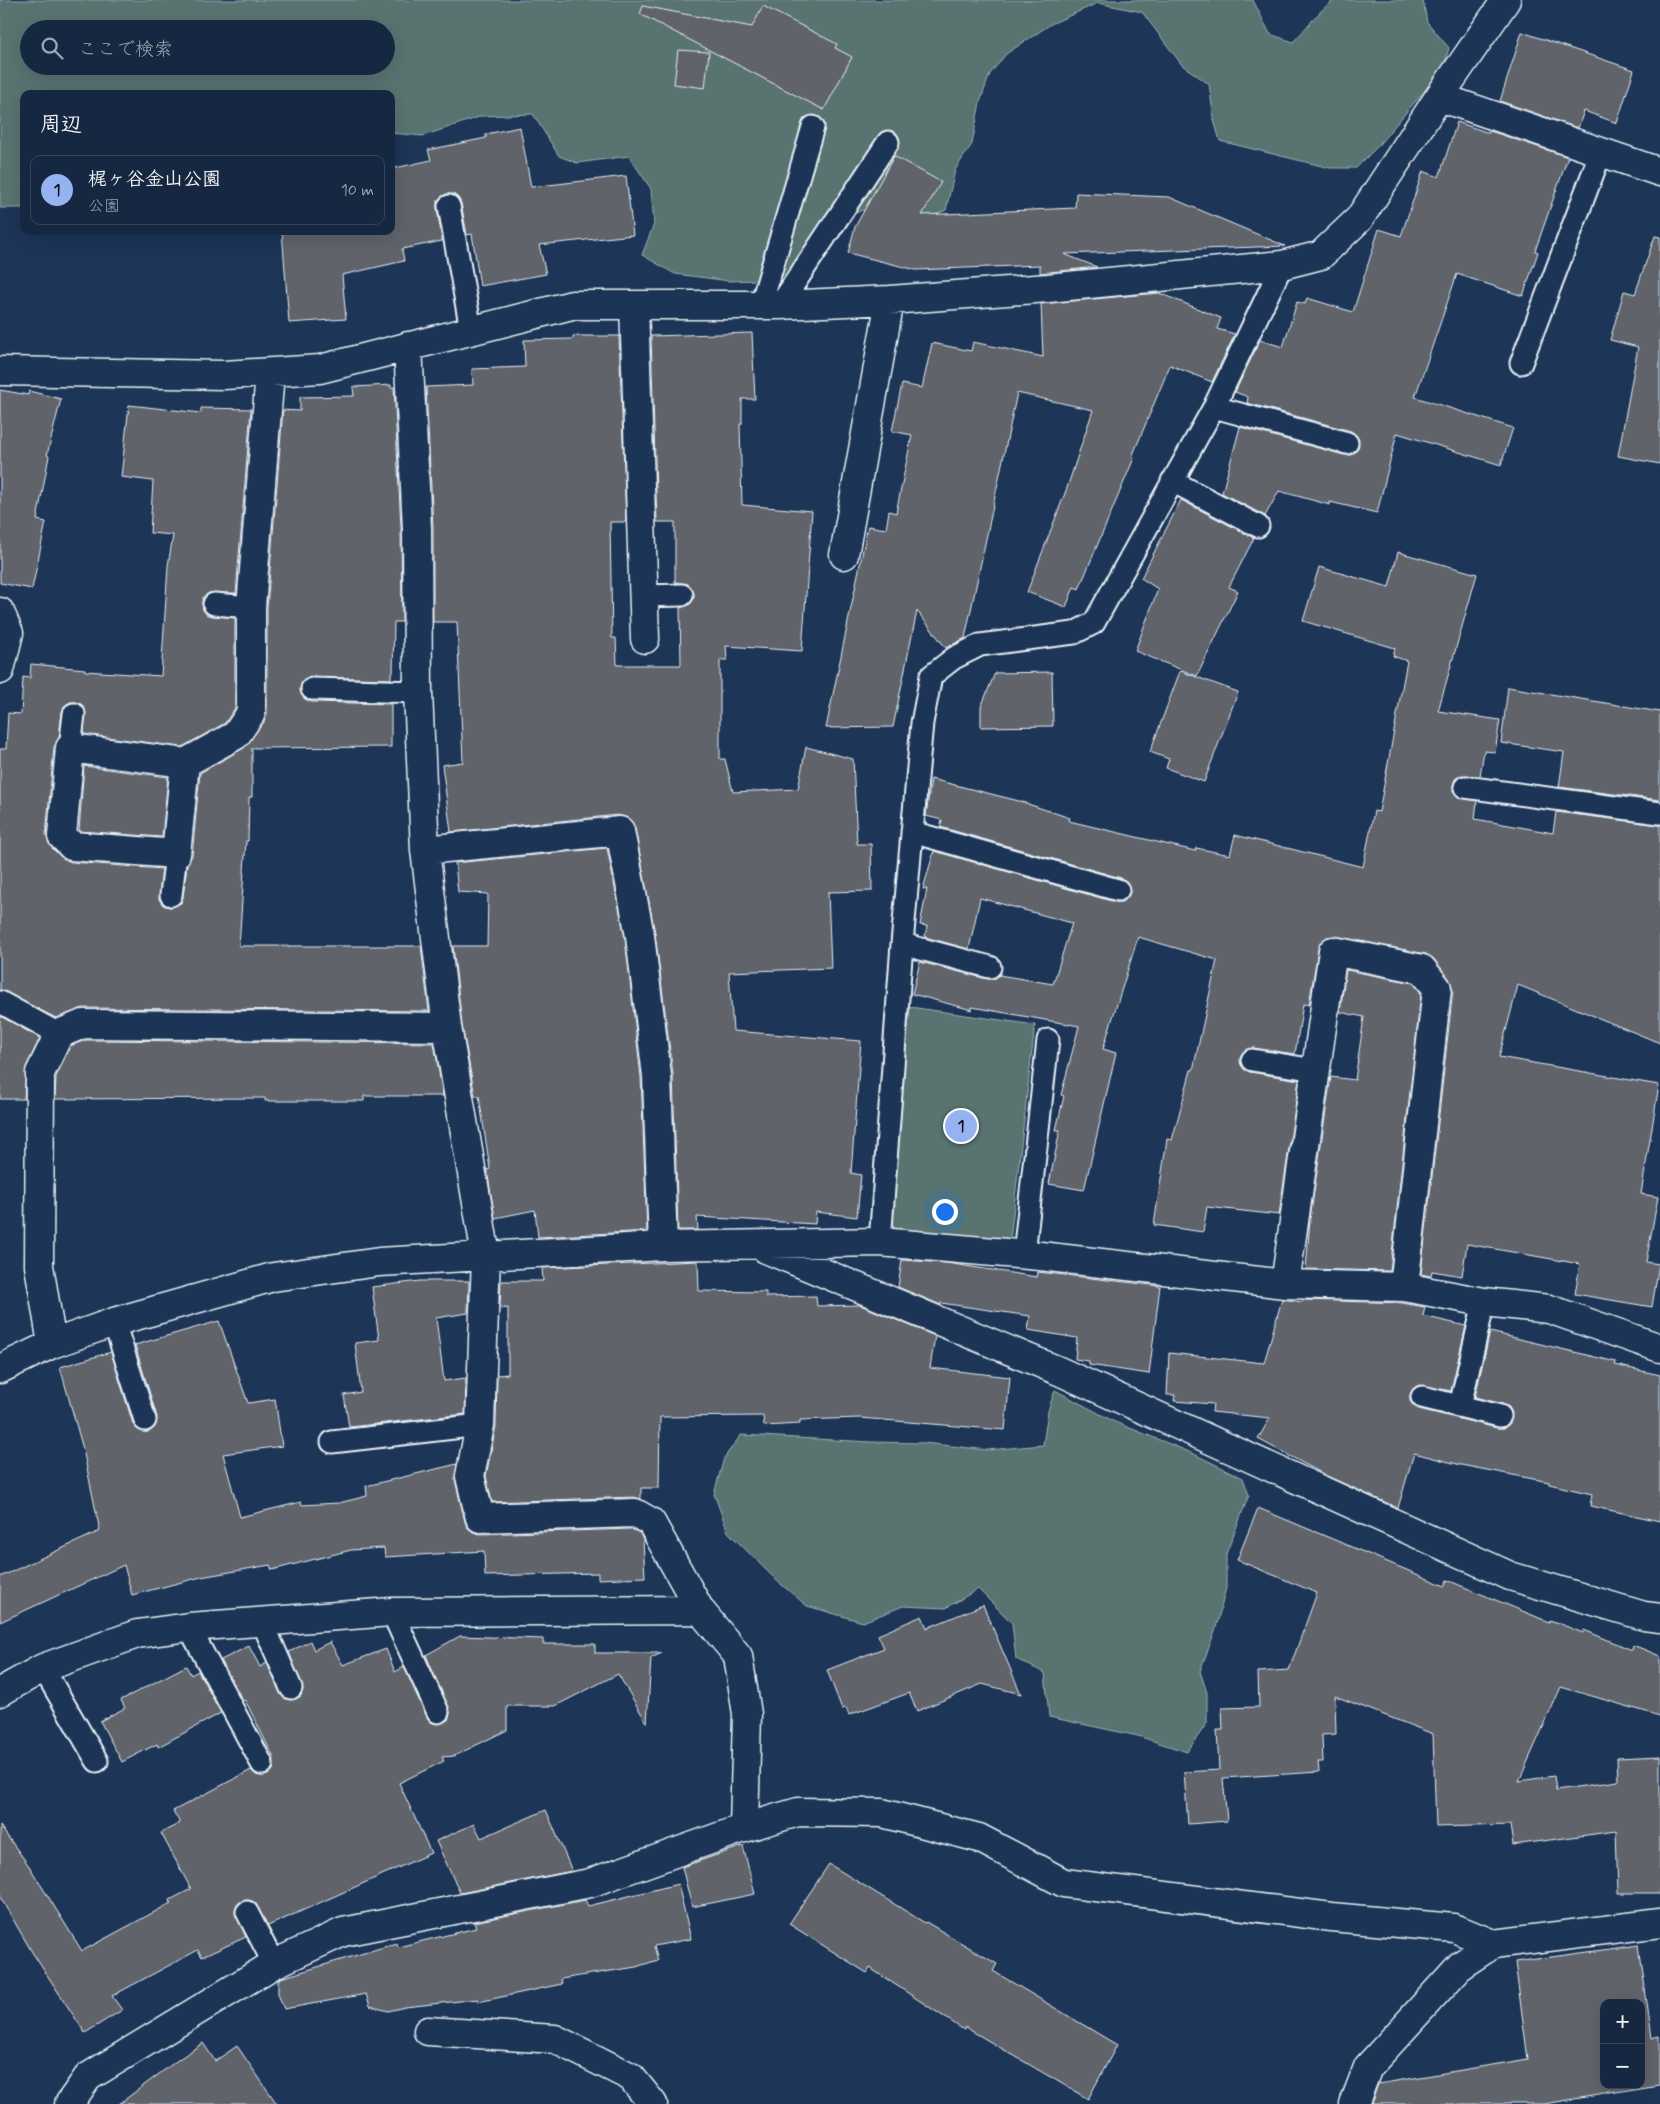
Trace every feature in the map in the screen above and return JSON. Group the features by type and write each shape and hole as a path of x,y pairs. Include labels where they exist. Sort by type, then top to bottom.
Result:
{"street":[{"path":"0,371 224,375 320,369 572,305 770,305 890,300 1048,288 1282,265 1321,255 1359,219 1439,97 1506,0"},
{"path":"1439,97 1660,172"},
{"path":"844,555 890,300"},
{"path":"634,305 645,639"},
{"path":"408,346 417,528 418,692 425,850 447,1027 486,1256 480,1425 470,1476 480,1518 635,1513 652,1522 700,1610 738,1656 747,1714 744,1828"},
{"path":"185,763 176,854 72,846 62,836 70,748 185,763 236,735 251,713 251,607 270,373"},
{"path":"0,612 9,633 0,668"},
{"path":"425,850 620,831 640,936 657,1076 663,1246"},
{"path":"1285,1284 1333,951 1422,969 1437,988 1404,1287"},
{"path":"52,1344 39,1266 40,1073 59,1034 83,1024 447,1027"},
{"path":"0,1368 52,1344 114,1322 273,1277 379,1262 663,1246 880,1242 1024,1254 1285,1284 1404,1287 1484,1302 1549,1309 1660,1348"},
{"path":"757,1245 1059,1371 1510,1576 1644,1616 1660,1618"},
{"path":"0,1692 43,1668 138,1634 189,1627 392,1612 700,1610"},
{"path":"69,2104 88,2078 274,1964 343,1932 590,1883 744,1828 798,1812 882,1813 979,1838 1064,1883 1331,1918 1454,1928 1492,1944"},
{"path":"1354,2104 1368,2067 1461,1965 1492,1944 1660,1923"},
{"path":"428,2031 555,2039 631,2078 653,2104"}],"lane":[{"path":"770,305 813,127"},
{"path":"770,305 888,142"},
{"path":"1521,363 1601,152"},
{"path":"449,206 471,330"},
{"path":"880,1242 912,832 922,723 931,676 954,658 980,645 1074,633 1094,623 1214,406 1282,265"},
{"path":"1214,406 1347,443"},
{"path":"1172,481 1258,526"},
{"path":"644,596 682,595"},
{"path":"214,604 251,607"},
{"path":"312,689 418,692"},
{"path":"70,748 74,714"},
{"path":"1465,787 1660,813"},
{"path":"912,832 1118,890"},
{"path":"171,895 176,854"},
{"path":"902,944 990,967"},
{"path":"0,1002 59,1034"},
{"path":"1024,1254 1048,1040"},
{"path":"1252,1060 1316,1070"},
{"path":"1460,1406 1484,1302"},
{"path":"114,1322 145,1420"},
{"path":"1422,1397 1500,1416"},
{"path":"332,1442 480,1425"},
{"path":"392,1612 438,1712"},
{"path":"262,1621 291,1688"},
{"path":"189,1627 262,1764"},
{"path":"43,1668 97,1761"},
{"path":"246,1912 274,1964"}],"green space":[{"path":"0,0 1253,0 1270,34 1293,42 1320,12 1336,0 1423,0 1427,22 1449,48 1443,69 1375,149 1356,168 1330,168 1220,141 1214,120 1209,84 1182,65 1142,12 1098,3 1051,24 1006,54 990,74 980,102 972,144 955,170 946,210 918,223 862,210 827,228 780,279 730,281 675,274 642,255 654,224 651,189 629,156 577,163 559,156 533,114 482,116 423,136 395,133 395,90 20,90 20,208 0,208"},
{"path":"910,1007 1035,1025 1010,1241 888,1228"},
{"path":"1055,1390 1115,1422 1192,1453 1243,1478 1249,1495 1226,1554 1226,1588 1216,1628 1200,1671 1207,1693 1207,1723 1187,1752 1138,1736 1049,1717 1045,1673 1016,1659 1012,1623 978,1589 946,1608 903,1606 863,1622 807,1606 776,1580 728,1532 714,1494 724,1458 741,1435 924,1443 988,1450 1043,1445 1048,1411"}],"building":[{"path":"643,6 752,27 763,6 837,44 835,48 852,57 824,110 640,14"},
{"path":"1522,32 1634,70 1617,123 1584,111 1578,128 1500,101"},
{"path":"678,50 709,52 705,88 674,84"},
{"path":"1457,122 1568,157 1535,251 1538,252 1523,296 1457,274 1415,397 1513,428 1501,465 1397,433 1377,513 1330,502 1330,505 1279,491 1265,516 1222,493 1240,427 1344,455 1351,455 1356,451 1359,440 1351,431 1247,403 1248,397 1235,392 1260,340 1283,347 1297,302 1305,304 1307,298 1353,312 1379,229 1401,236 1423,171 1439,177"},
{"path":"520,127 531,187 626,176 633,235 539,245 546,274 480,286 472,234 467,235 461,203 454,194 446,194 437,201 442,241 402,249 404,261 342,275 346,319 289,323 282,235 395,235 395,168 431,160 428,150 486,138 486,134"},
{"path":"894,156 941,182 922,215 1075,208 1076,193 1169,197 1285,246 1064,254 1097,267 1040,273 1040,265 916,270 848,253 855,227"},
{"path":"1655,236 1660,237 1660,464 1618,456 1638,347 1610,340 1624,291 1635,294"},
{"path":"1159,293 1221,318 1217,329 1235,334 1212,382 1170,365 1132,457 1134,458 1079,589 1074,587 1066,607 1027,592 1067,488 1093,410 1017,393 965,638 946,648 917,611 893,727 826,728 868,526 886,529 889,511 896,513 912,435 892,431 902,384 922,388 932,343 971,351 973,342 1043,357 1041,304"},
{"path":"752,333 755,399 742,399 742,424 740,424 742,505 812,511 802,651 726,646 727,660 720,660 720,759 725,759 733,792 798,789 806,747 853,759 857,844 871,844 872,891 828,892 831,968 729,972 733,1031 861,1041 851,1173 861,1175 857,1217 816,1212 815,1224 697,1217 698,1230 678,1230 673,1074 655,933 635,828 632,822 626,817 618,815 451,832 442,765 463,762 457,622 433,622 433,527 426,387 473,385 472,369 525,367 524,340 573,339 573,336 619,336 626,522 610,522 612,638 616,638 617,665 681,665 680,608 689,605 693,600 694,594 688,584 675,582 675,522 657,522 651,336"},
{"path":"391,385 391,388 394,387 401,528 402,622 394,622 393,673 391,673 391,679 312,677 302,682 300,689 305,699 312,702 391,704 391,747 252,748 252,797 249,797 248,841 246,841 239,946 421,946 429,1011 83,1008 56,1018 0,990 0,749 6,749 8,713 21,714 23,677 30,678 31,664 85,669 85,671 161,676 168,566 173,535 150,533 153,481 121,477 129,405 201,413 201,408 251,409 236,593 209,593 203,597 202,603 203,610 207,615 235,618 235,708 225,723 182,747 84,734 85,709 76,702 70,702 64,706 59,738 54,747 46,835 51,847 61,857 71,862 162,869 159,899 163,905 170,907 181,903 183,897 187,864 192,856 200,773 244,748 264,722 267,714 267,608 283,410 300,411 300,397 354,396 353,387"},
{"path":"0,390 28,395 29,391 61,399 47,455 49,456 37,520 46,522 32,589 0,583"},
{"path":"1181,500 1254,538 1229,587 1238,591 1197,676 1135,651 1158,589 1141,578"},
{"path":"1398,552 1477,574 1438,711 1500,720 1495,752 1484,751 1480,776 1461,775 1455,779 1453,785 1453,791 1458,797 1477,801 1475,819 1553,833 1556,812 1660,825 1660,1043 1518,985 1499,1057 1659,1085 1641,1194 1658,1197 1646,1262 1659,1264 1652,1307 1575,1294 1580,1264 1467,1244 1462,1276 1432,1271 1431,1276 1421,1274 1453,990 1449,978 1434,959 1426,954 1336,936 1327,937 1321,942 1318,949 1309,1005 1303,1004 1295,1054 1253,1048 1243,1052 1240,1059 1244,1069 1250,1072 1299,1080 1279,1215 1207,1207 1203,1232 1154,1225 1167,1139 1172,1140 1191,1070 1193,1070 1217,960 1138,937 1103,1049 1116,1053 1084,1190 1049,1184 1060,1130 1056,1130 1064,1096 1061,1095 1079,1026 972,1007 972,1010 912,994 920,962 987,979 994,979 999,975 1053,984 1072,923 980,898 969,949 925,937 927,926 920,925 927,889 923,889 934,851 1115,902 1121,902 1126,899 1130,893 1127,882 1121,878 940,827 942,820 926,816 931,779 1019,801 1070,818 1069,821 1195,851 1196,848 1230,855 1235,835 1363,867 1374,811 1379,812 1407,661 1393,656 1395,648 1303,621 1319,567 1389,587"},
{"path":"1180,671 1238,692 1204,782 1166,768 1169,759 1150,752"},
{"path":"1052,672 1053,726 981,727 981,707 995,673"},
{"path":"1508,687 1660,712 1660,800 1559,787 1564,752 1501,743"},
{"path":"84,766 168,777 162,837 79,831"},
{"path":"607,848 625,938 641,1077 647,1231 538,1237 535,1210 495,1218 487,1170 490,1169 479,1096 475,1096 462,1025 453,946 487,946 488,894 458,892 455,863"},
{"path":"1346,970 1413,983 1421,993 1390,1271 1306,1269 1310,1219 1331,1077 1355,1080 1364,1017 1340,1012"},
{"path":"0,1016 40,1038 26,1067 24,1099 0,1099"},
{"path":"86,1040 434,1043 443,1096 364,1096 364,1101 265,1101 265,1098 55,1099 56,1077 70,1046"},
{"path":"902,1260 946,1263 1037,1277 1038,1272 1160,1286 1149,1374 1089,1365 1089,1361 1075,1359 1077,1338 1028,1330 1030,1316 941,1303 941,1305 898,1287"},
{"path":"698,1261 699,1291 766,1292 766,1297 816,1296 817,1306 860,1305 935,1336 930,1368 1010,1377 1005,1430 860,1418 800,1420 800,1424 764,1426 763,1416 660,1417 659,1488 641,1488 641,1499 634,1497 492,1502 486,1476 496,1426 497,1375 508,1374 508,1308 500,1309 501,1281 543,1281 542,1268"},
{"path":"420,1281 469,1281 468,1313 436,1318 444,1381 466,1378 465,1414 349,1427 344,1395 361,1392 355,1343 379,1340 372,1287"},
{"path":"1282,1299 1302,1302 1303,1300 1402,1303 1425,1307 1423,1316 1466,1326 1451,1391 1419,1385 1413,1389 1410,1401 1419,1409 1497,1428 1504,1428 1509,1424 1512,1413 1509,1407 1475,1397 1490,1332 1616,1362 1615,1365 1660,1375 1660,1521 1590,1506 1592,1494 1549,1484 1549,1482 1461,1465 1414,1453 1398,1508 1327,1476 1258,1439 1270,1418 1212,1412 1213,1404 1174,1401 1175,1395 1167,1395 1169,1353 1264,1363"},
{"path":"219,1321 248,1403 275,1399 282,1446 223,1454 240,1517 301,1502 302,1505 339,1503 367,1496 366,1486 457,1464 455,1480 465,1522 473,1532 480,1534 631,1529 640,1533 643,1540 645,1577 598,1579 598,1573 485,1576 484,1551 385,1557 384,1548 351,1550 272,1570 270,1565 201,1577 132,1595 124,1565 0,1622 0,1577 100,1531 83,1449 60,1367 111,1352 133,1424 142,1432 148,1432 154,1428 157,1417 135,1345"},
{"path":"1258,1508 1445,1586 1447,1580 1549,1622 1550,1620 1583,1633 1584,1630 1632,1650 1633,1645 1660,1656 1660,1716 1561,1687 1519,1781 1554,1776 1556,1790 1618,1781 1617,1758 1660,1756 1660,1893 1618,1893 1616,1831 1513,1845 1510,1825 1436,1827 1433,1734 1335,1696 1336,1734 1322,1735 1323,1762 1318,1762 1319,1772 1223,1778 1227,1821 1188,1824 1184,1772 1219,1770 1217,1730 1223,1730 1222,1708 1259,1707 1258,1672 1289,1670 1317,1593 1237,1560"},
{"path":"983,1605 1021,1694 982,1684 917,1711 909,1693 849,1715 846,1708 842,1709 827,1670 884,1648 878,1635 922,1616 927,1628"},
{"path":"460,1636 543,1639 543,1644 595,1644 595,1653 662,1653 651,1658 647,1723 618,1674 555,1706 507,1706 507,1730 454,1756 442,1757 444,1761 399,1783 431,1853 268,1926 254,1902 242,1901 237,1905 235,1912 246,1937 202,1957 198,1950 112,1996 122,2010 85,2033 32,1952 0,1897 0,1826 29,1866 82,1951 171,1903 170,1900 191,1889 161,1833 180,1823 173,1811 251,1770 256,1775 262,1776 268,1775 273,1770 274,1758 245,1700 243,1701 221,1660 249,1646 260,1667 267,1663 280,1693 284,1698 290,1700 301,1696 303,1689 289,1652 310,1641 314,1650 330,1642 343,1665 386,1649 395,1672 404,1667 427,1717 431,1722 437,1724 448,1720 450,1713 426,1655"},
{"path":"186,1666 191,1675 198,1671 221,1713 158,1747 157,1744 122,1762 100,1721 125,1708 121,1700"},
{"path":"546,1810 572,1871 460,1893 436,1841 474,1824 481,1838"},
{"path":"743,1846 755,1894 692,1907 682,1867"},
{"path":"829,1864 925,1923 997,1964 993,1971 1117,2045 1088,2099 965,2027 964,2030 870,1968 867,1973 789,1924"},
{"path":"678,1884 691,1939 654,1946 658,1960 636,1967 561,1979 562,1984 478,2002 478,1999 405,2007 388,2011 370,2006 366,1994 284,2009 278,1994 278,1980 281,1978 397,1943 398,1947 476,1928 474,1922 585,1900 588,1906"},
{"path":"1639,1945 1652,2039 1660,2037 1660,2085 1645,2087 1645,1999 1600,1999 1600,2089 1636,2089 1544,2104 1371,2104 1378,2084 1528,2059 1515,1962"},
{"path":"203,2043 215,2061 237,2046 277,2104 119,2104 179,2059"}],"place":[{"name":"梶ヶ谷金山公園","path":"961,1126"}]}
